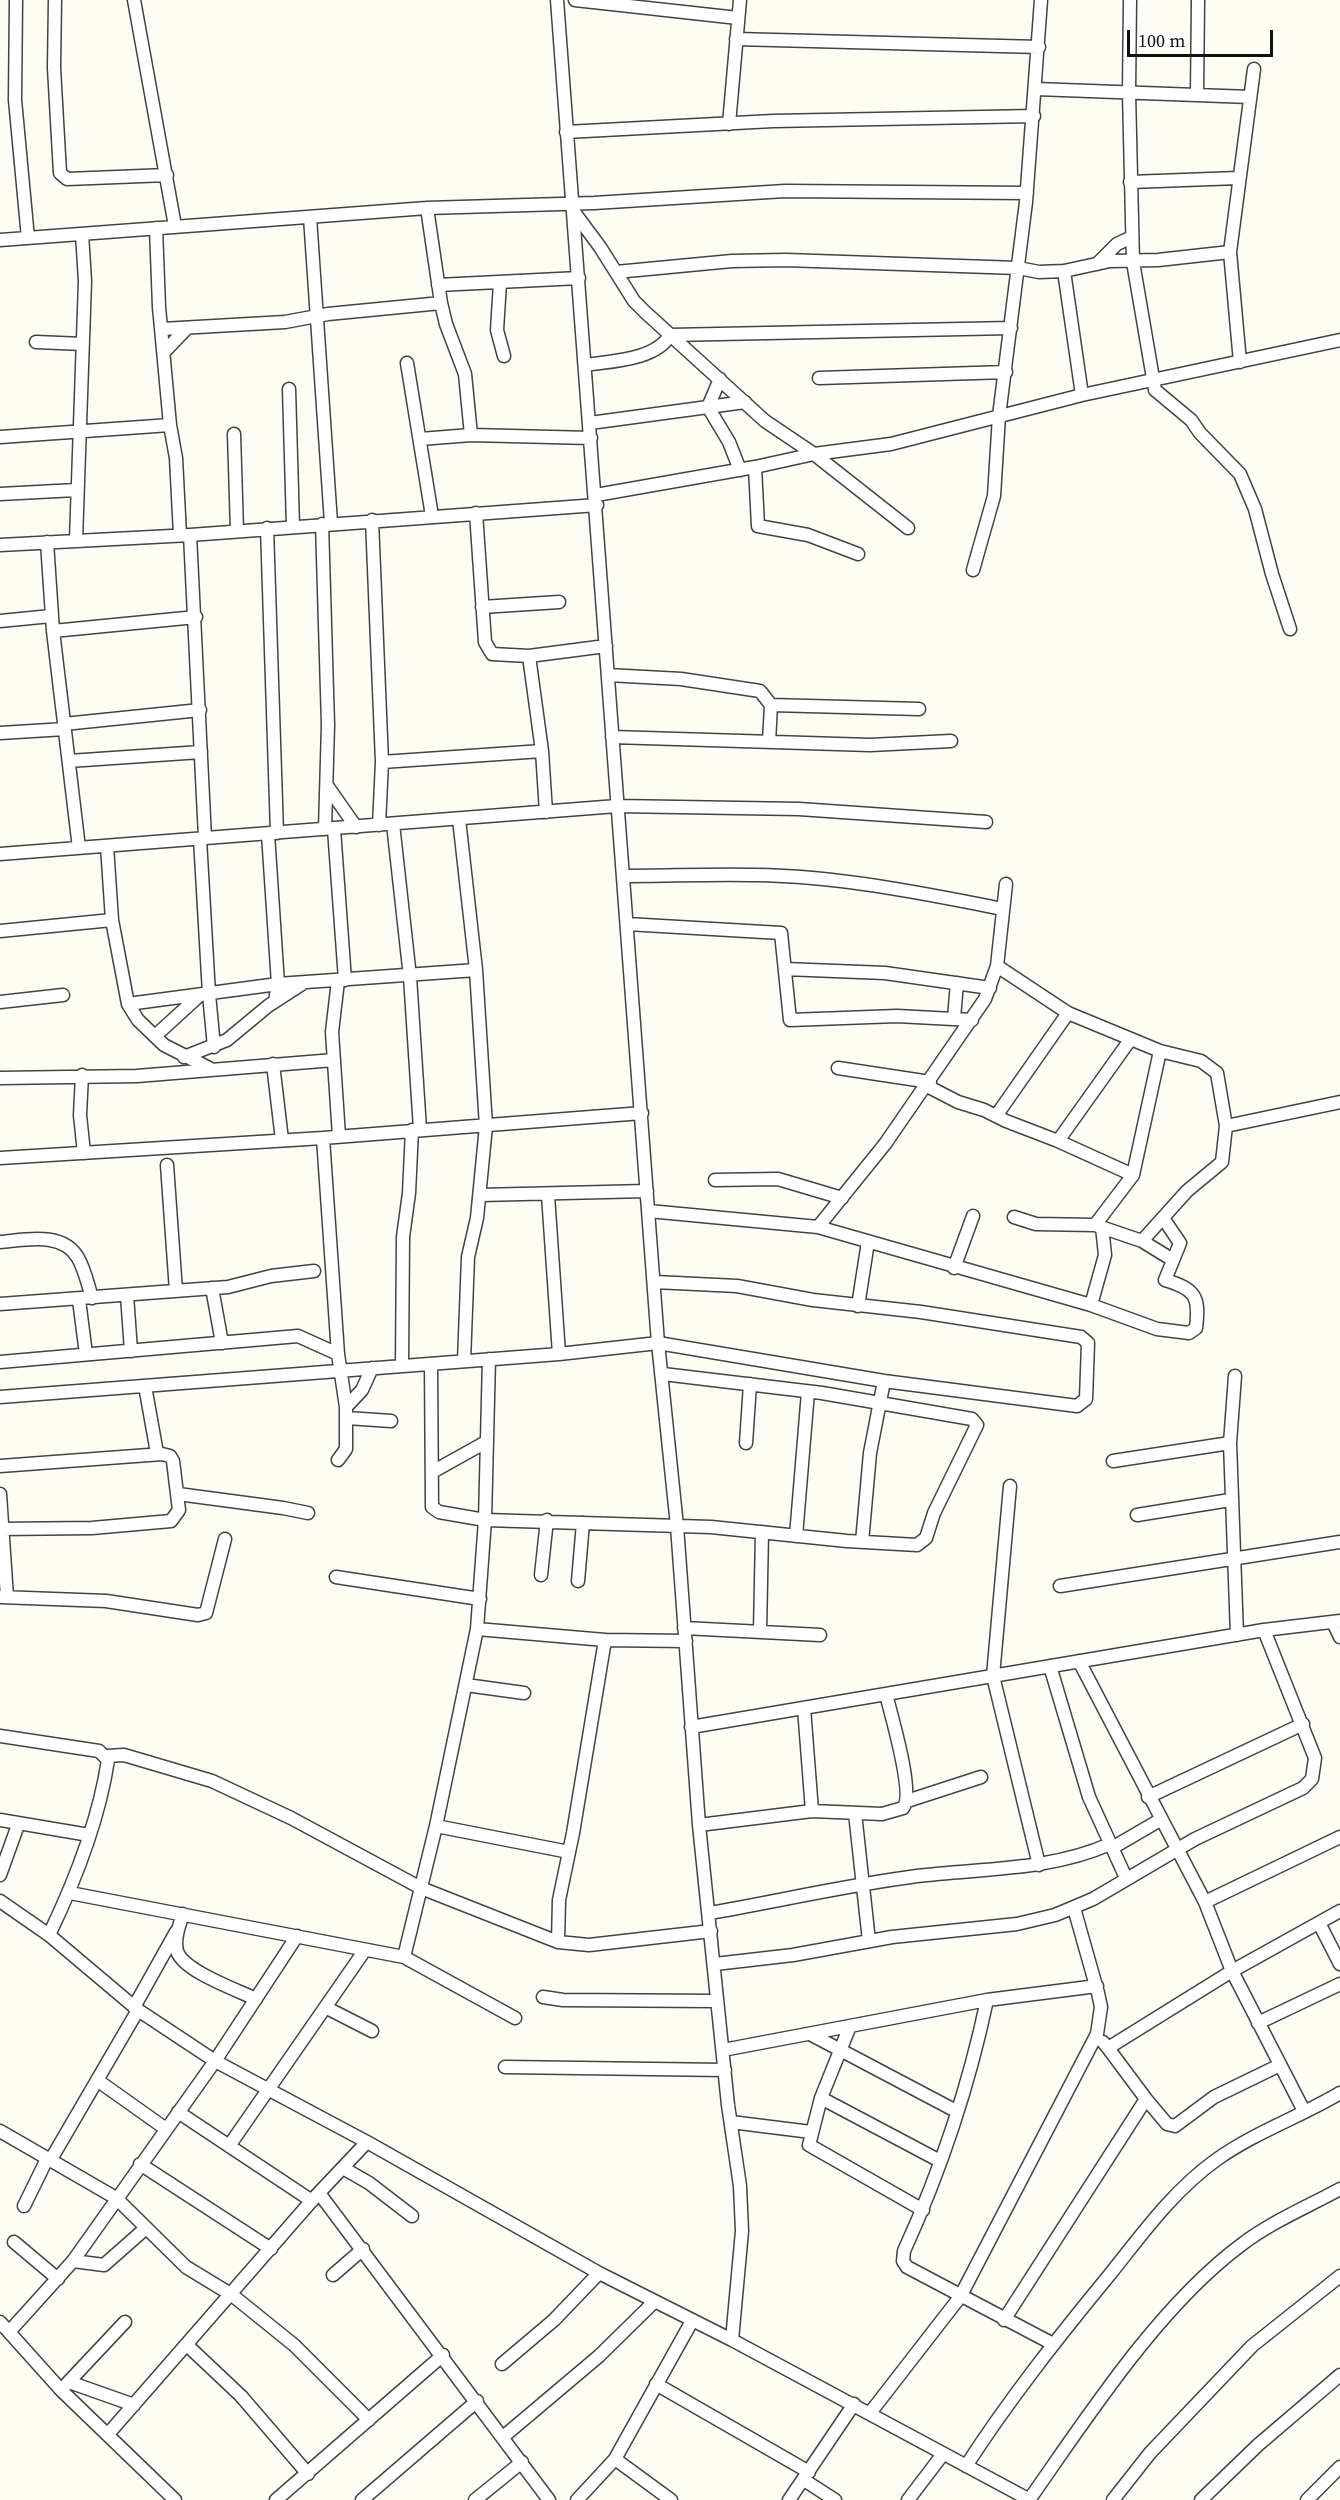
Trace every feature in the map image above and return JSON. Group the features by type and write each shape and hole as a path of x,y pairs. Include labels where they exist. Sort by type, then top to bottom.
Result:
{"street":[{"path":"16,0 15,99 28,238"},
{"path":"55,0 54,68 60,173 67,178 167,175"},
{"path":"134,0 175,226"},
{"path":"557,0 658,1343 677,1526 699,1825 710,1912 717,2001 740,2186 742,2220 732,2340"},
{"path":"575,0 738,18"},
{"path":"729,124 740,0"},
{"path":"973,570 994,496 999,416 1027,193 1041,0"},
{"path":"1130,0 1130,182 1133,262 1153,380 1157,393 1191,420 1200,434 1240,474 1256,508 1272,574 1290,629"},
{"path":"1197,95 1198,0"},
{"path":"736,39 1039,47"},
{"path":"1240,362 1230,252 1254,69"},
{"path":"1036,89 1250,97"},
{"path":"566,132 729,124 1034,116"},
{"path":"1130,182 1238,178"},
{"path":"0,240 427,208 572,206 785,190 1027,193"},
{"path":"572,206 634,301 765,420 814,454 908,528"},
{"path":"427,208 441,303 446,324 465,374 471,435"},
{"path":"310,217 326,524 328,788 341,981 333,1010 339,1136"},
{"path":"156,228 170,425 196,617 201,752 204,994 214,1047"},
{"path":"76,540 85,281 82,234"},
{"path":"1097,264 1118,244 1132,237"},
{"path":"616,272 732,261 786,260 1018,268 1039,272 1064,271 1118,260 1133,262 1230,252"},
{"path":"1064,271 1082,395"},
{"path":"438,285 579,279"},
{"path":"500,283 497,330 504,356"},
{"path":"162,329 285,322 441,303"},
{"path":"164,352 187,328"},
{"path":"585,364 621,359 656,349 670,335 1011,328"},
{"path":"0,545 185,535 476,513 596,500 814,454 891,444 1082,395 1340,340"},
{"path":"36,342 83,344"},
{"path":"407,363 432,516"},
{"path":"819,378 1006,372"},
{"path":"708,407 720,379"},
{"path":"289,389 293,526"},
{"path":"590,423 745,402"},
{"path":"708,407 729,442 740,470"},
{"path":"0,437 170,425"},
{"path":"234,434 237,531"},
{"path":"420,439 471,435 591,438"},
{"path":"755,467 758,526 808,535 858,554"},
{"path":"0,494 76,490"},
{"path":"476,513 485,642 489,651 497,656 529,656 606,646"},
{"path":"372,520 382,762 379,825"},
{"path":"267,528 278,984 275,1000"},
{"path":"47,542 51,616 79,848"},
{"path":"482,608 560,602"},
{"path":"0,621 51,616"},
{"path":"53,631 196,617"},
{"path":"529,656 542,751 546,812"},
{"path":"608,675 681,679 756,690 763,693 771,705 769,742"},
{"path":"771,705 919,709"},
{"path":"0,733 200,710"},
{"path":"612,738 870,745 951,741"},
{"path":"382,762 542,751"},
{"path":"69,761 201,752"},
{"path":"328,788 356,827"},
{"path":"0,854 617,806 799,809 986,822"},
{"path":"459,819 476,970 486,1126 480,1195 468,1257 464,1361"},
{"path":"393,824 410,977 416,1130 403,1237 402,1366"},
{"path":"107,846 112,920 128,1004 138,1020 155,1036 184,1057 210,1069"},
{"path":"623,876 756,875 811,879 932,895 1003,909"},
{"path":"818,1227 928,1084 972,1020 990,988 997,966 1006,884"},
{"path":"0,931 112,920"},
{"path":"627,924 780,933 784,936 790,1020 897,1016 972,1020"},
{"path":"997,966 1068,1013 1130,1040 1160,1051 1202,1061 1213,1068 1218,1078 1226,1126 1222,1162 1203,1176 1142,1241"},
{"path":"785,969 885,973 990,988"},
{"path":"128,1004 278,984 410,977 476,970"},
{"path":"184,1057 214,1047 275,1000 306,982"},
{"path":"954,1018 957,983"},
{"path":"155,1036 204,994"},
{"path":"0,1002 63,995"},
{"path":"996,1116 1068,1013"},
{"path":"1058,1141 1130,1040"},
{"path":"1091,1305 1105,1256 1098,1226 1133,1175 1160,1051"},
{"path":"0,1078 82,1075 137,1076 334,1060"},
{"path":"273,1064 282,1140"},
{"path":"838,1068 928,1084 958,1102 1058,1141 1133,1175"},
{"path":"82,1075 80,1115 84,1153"},
{"path":"1226,1126 1340,1102"},
{"path":"0,1158 323,1138 642,1113"},
{"path":"323,1138 338,1354 346,1412 346,1449 338,1460"},
{"path":"168,1165 176,1292"},
{"path":"716,1180 778,1179 842,1197"},
{"path":"480,1195 647,1191"},
{"path":"548,1195 559,1354"},
{"path":"649,1210 818,1227 954,1268 1091,1305 1157,1329 1178,1333 1191,1332 1197,1323 1196,1299 1188,1288 1165,1280 1179,1240 1163,1218"},
{"path":"954,1268 974,1216"},
{"path":"1014,1217 1036,1224 1098,1226 1142,1241 1173,1260"},
{"path":"0,1242 46,1239 68,1248 79,1260 86,1299 86,1354"},
{"path":"858,1306 868,1242"},
{"path":"0,1304 176,1292 314,1271"},
{"path":"0,1397 559,1354 658,1343 884,1381 1080,1406 1086,1399 1088,1343 1081,1337 921,1312 858,1306 736,1286 655,1282"},
{"path":"212,1288 222,1343"},
{"path":"127,1296 131,1351"},
{"path":"0,1362 298,1336 338,1354"},
{"path":"404,1957 436,1826 477,1629 485,1520 489,1359"},
{"path":"431,1364 434,1471 432,1507 434,1510 485,1520 547,1520 677,1526 913,1546 923,1541 977,1423 972,1419 822,1393 663,1374"},
{"path":"346,1412 362,1390 372,1368"},
{"path":"822,1393 823,1372"},
{"path":"1235,1376 1230,1443 1230,1500 1237,1635"},
{"path":"862,1542 870,1453 884,1381"},
{"path":"746,1443 750,1384"},
{"path":"145,1386 156,1454"},
{"path":"796,1536 808,1392"},
{"path":"346,1412 391,1421"},
{"path":"434,1471 486,1442"},
{"path":"1113,1461 1230,1443"},
{"path":"433,1446 455,1459"},
{"path":"0,1467 156,1454 170,1456 173,1461 178,1494 178,1514 167,1522 92,1528 1,1529"},
{"path":"1010,1486 993,1676 1039,1865"},
{"path":"0,1494 3,1597 105,1601 198,1615 206,1613 225,1539"},
{"path":"178,1494 283,1508 308,1514"},
{"path":"1137,1515 1230,1500"},
{"path":"541,1575 547,1520"},
{"path":"578,1581 583,1523"},
{"path":"760,1632 762,1532"},
{"path":"1060,1586 1340,1542"},
{"path":"336,1577 480,1599"},
{"path":"691,1727 1264,1630 1337,1622 1340,1637"},
{"path":"684,1628 820,1635"},
{"path":"477,1629 605,1640 686,1641"},
{"path":"715,1964 793,1955 869,1941 1017,1924 1074,1908 1176,1851 1304,1788 1314,1772 1315,1758 1264,1630"},
{"path":"558,1942 559,1900 605,1640"},
{"path":"1079,1661 1176,1851 1205,1902 1232,1971 1305,2111"},
{"path":"1050,1666 1089,1797 1126,1878"},
{"path":"466,1685 524,1693"},
{"path":"699,1825 812,1811 855,1814 895,1812 903,1808 907,1801 907,1783 886,1694"},
{"path":"804,1708 812,1811"},
{"path":"1148,1797 1303,1724"},
{"path":"0,1736 86,1749 106,1756 124,1755 158,1763 222,1785 291,1818 422,1888 558,1942 590,1946 711,1931"},
{"path":"49,1935 70,1893 89,1835 107,1767 106,1756"},
{"path":"907,1801 981,1777"},
{"path":"855,1814 865,1886 869,1941"},
{"path":"0,1820 18,1825 89,1835"},
{"path":"710,1912 919,1876 1039,1865 1111,1846 1160,1820"},
{"path":"0,1875 18,1825"},
{"path":"436,1826 568,1852"},
{"path":"1205,1902 1340,1837"},
{"path":"70,1893 404,1957 515,2018"},
{"path":"0,1901 49,1935 136,2009 215,2061 367,2142 599,2273 854,2404 1030,2500 1149,2337 1189,2292 1255,2235 1340,2189"},
{"path":"870,2413 960,2297 1097,2034 1101,2007 1074,1908"},
{"path":"1108,2048 1232,1971 1340,1911"},
{"path":"24,2206 136,2009 183,1914"},
{"path":"1319,1923 1340,1964"},
{"path":"178,1928 177,1950 184,1963 256,1999"},
{"path":"9,2332 73,2261 215,2061 297,1936"},
{"path":"229,2146 327,2008 365,1950"},
{"path":"1258,2024 1340,1984"},
{"path":"723,2050 812,2035 987,2000 1097,1986"},
{"path":"543,1997 563,2000 717,2001"},
{"path":"987,2000 975,2051 940,2161 923,2210 904,2251 903,2261 908,2267 960,2297 1053,2344"},
{"path":"327,2008 372,2031"},
{"path":"850,2026 821,2098 809,2145 813,2150 923,2210"},
{"path":"1097,2034 1167,2124 1175,2126 1214,2097 1280,2065"},
{"path":"812,2035 956,2111"},
{"path":"505,2067 725,2070"},
{"path":"97,2080 166,2128"},
{"path":"966,2466 1053,2344 1147,2227 1183,2188 1208,2166 1244,2141 1340,2092"},
{"path":"821,2098 940,2161"},
{"path":"1004,2320 1146,2099"},
{"path":"178,2112 229,2146 316,2197 363,2249 549,2500"},
{"path":"731,2122 811,2132"},
{"path":"0,2131 116,2198 186,2267 232,2295 294,2345 369,2420"},
{"path":"109,2433 367,2142"},
{"path":"140,2164 271,2249"},
{"path":"343,2168 369,2183 412,2216"},
{"path":"73,2261 104,2265 146,2228"},
{"path":"14,2242 58,2279"},
{"path":"333,2275 363,2249"},
{"path":"502,2364 550,2324 599,2273"},
{"path":"1113,2500 1150,2453 1252,2346 1340,2276"},
{"path":"503,2437 599,2355 654,2302"},
{"path":"578,2500 615,2459 692,2321"},
{"path":"0,2322 175,2500"},
{"path":"65,2386 125,2322"},
{"path":"188,2346 241,2396 308,2474"},
{"path":"276,2500 443,2355"},
{"path":"1201,2500 1258,2445 1340,2375"},
{"path":"657,2384 806,2476 834,2500"},
{"path":"65,2386 134,2405"},
{"path":"362,2500 477,2401"},
{"path":"789,2500 854,2404"},
{"path":"908,2500 943,2454"},
{"path":"615,2459 671,2500"},
{"path":"475,2500 522,2462"},
{"path":"1307,2500 1340,2467"}]}
